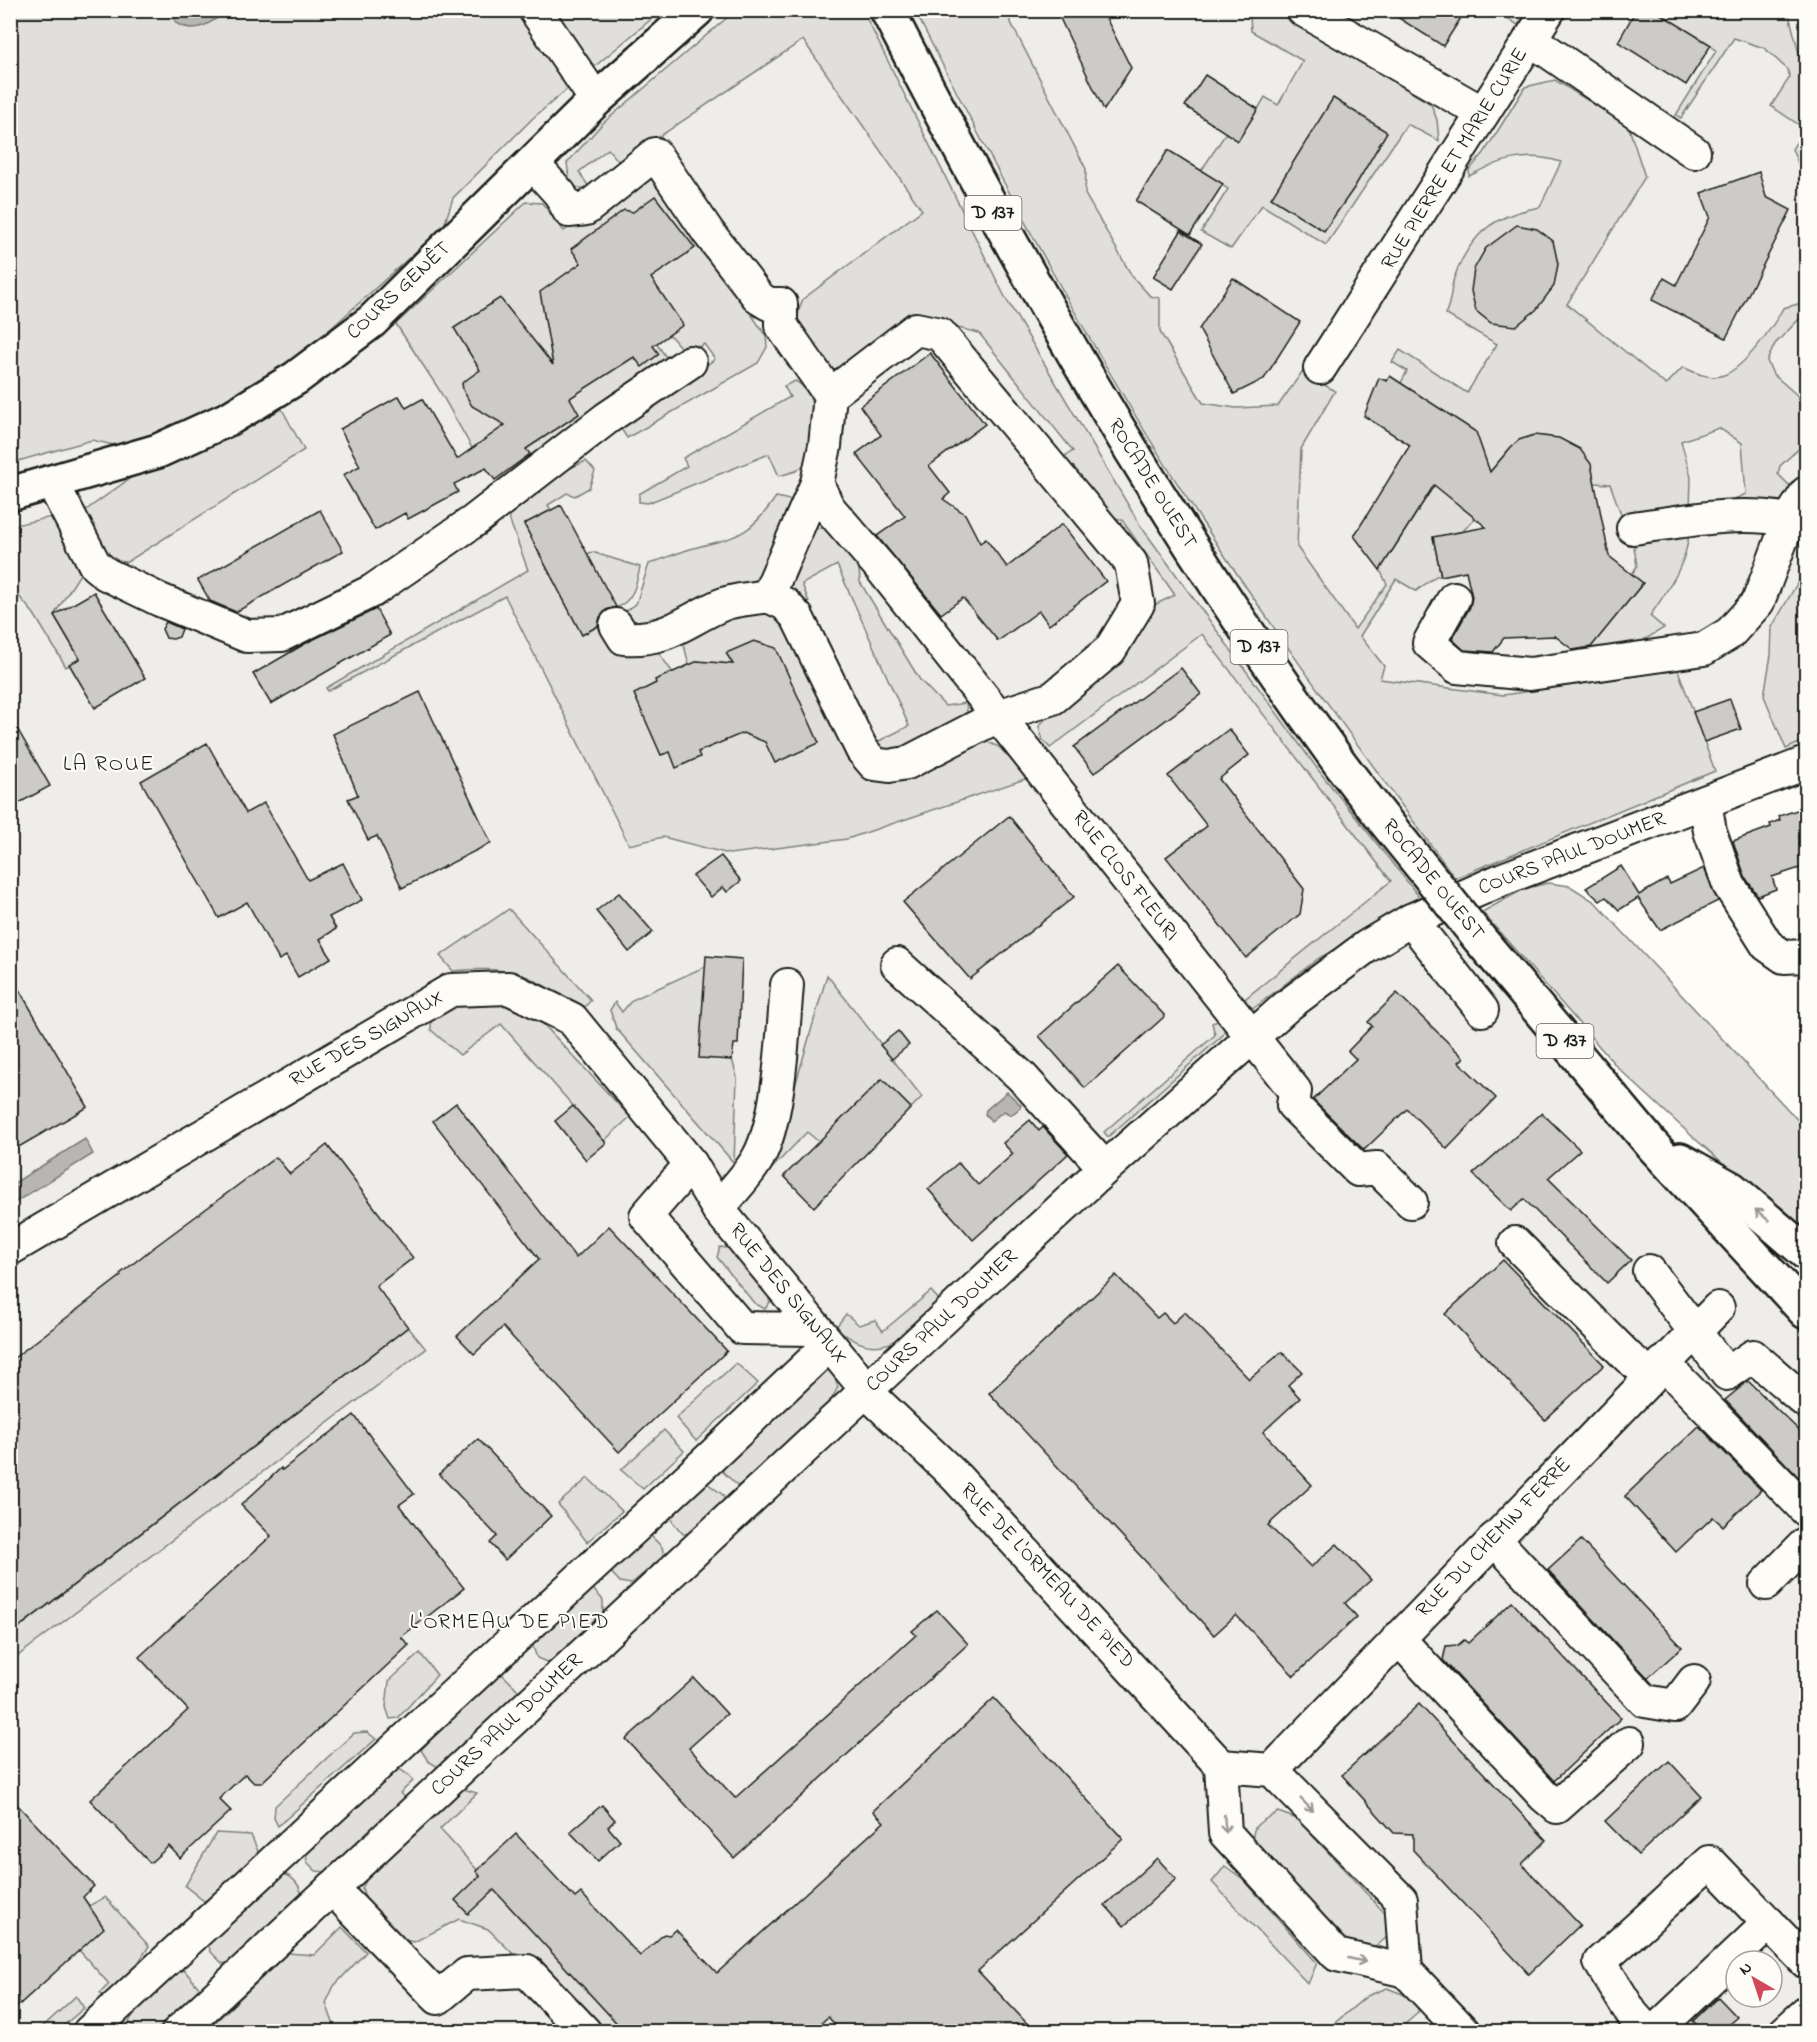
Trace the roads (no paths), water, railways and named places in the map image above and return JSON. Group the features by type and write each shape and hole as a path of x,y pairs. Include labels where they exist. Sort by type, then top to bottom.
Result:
{"main road":[{"name":"COURS GENÊT","path":"10,494 158,451 230,418 296,378 372,321 596,100 697,10"},
{"name":"ROCADE OUEST","path":"887,10 973,177 1107,411 1247,630 1332,752 1478,937 1652,1144 1806,1312"},
{"name":"D 137","path":"1652,1144 1732,1190 1806,1253"}],"street":[{"path":"1303,10 1483,113"},
{"name":"RUE PIERRE ET MARIE CURIE","path":"1320,368 1549,10"},
{"path":"542,13 596,100"},
{"path":"1530,39 1694,152"},
{"path":"532,163 560,194 569,211 586,209 655,154 708,231 759,298 770,304 781,304 782,325 830,395 825,446 817,483 768,596"},
{"path":"616,625 624,638 676,642 723,604 768,596 785,604 797,617 862,750 874,764 889,766 907,763 998,716 1053,698 1110,650 1138,603 1131,563 940,334 916,329 830,395"},
{"path":"51,482 95,565 106,574 160,600 247,636 282,635 372,591 474,521 607,418 690,362"},
{"name":"RUE CLOS FLEURI","path":"817,483 828,507 882,568 1250,1037 1295,1090 1293,1105 1358,1170 1377,1168 1411,1202"},
{"path":"1454,598 1430,643 1457,667 1530,674 1704,649 1730,633 1758,602 1789,520 1806,493"},
{"path":"1633,528 1712,518 1762,515 1789,520"},
{"name":"COURS PAUL DOUMER","path":"178,2031 1105,1168 1250,1037 1329,973 1410,920 1503,879 1806,764"},
{"path":"1705,802 1710,831 1729,885 1767,945 1784,957 1806,956"},
{"path":"1410,920 1482,1010"},
{"path":"897,964 1022,1077 1105,1168"},
{"path":"718,1209 759,1157 769,1125 779,1072 787,985"},
{"name":"RUE DES SIGNAUX","path":"10,1249 451,990 509,988 572,1019 691,1164 718,1209 868,1391"},
{"path":"691,1164 646,1216 742,1328 822,1337"},
{"path":"1515,1243 1629,1358 1657,1369 1806,1510"},
{"path":"1649,1271 1727,1374 1753,1356 1806,1402"},
{"name":"RUE DU CHEMIN FERRÉ","path":"1272,1770 1718,1308"},
{"path":"88,2031 694,1472 822,1337"},
{"name":"RUE DE L'ORMEAU DE PIED","path":"868,1391 956,1477 1221,1766"},
{"path":"1494,1539 1645,1701 1675,1706 1694,1681"},
{"path":"1766,1584 1806,1543"},
{"path":"1398,1638 1544,1796 1557,1807 1629,1743"},
{"path":"1406,1971 1401,1900 1272,1770 1221,1766 1226,1833 1337,1955 1406,1971 1464,2031"},
{"path":"1769,1923 1637,2027 1600,1962 1710,1862 1769,1923 1806,1962"},
{"path":"332,1888 438,1998 467,1974 527,1971 585,2031"},
{"path":"1785,2031 1806,2013"}],"district":[{"name":"LA ROUE","path":"109,765"},
{"name":"L'ORMEAU DE PIED","path":"510,1623"}]}
